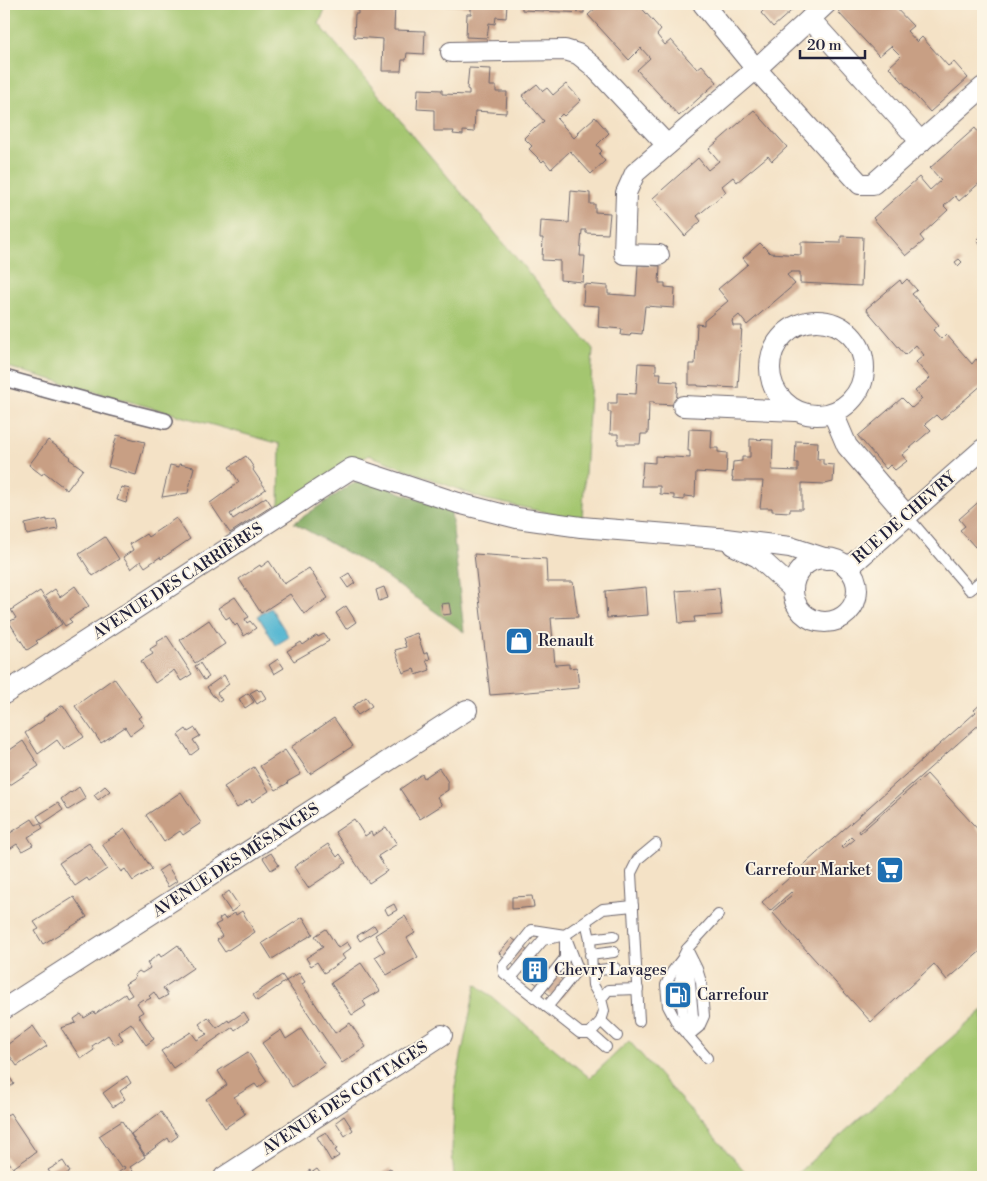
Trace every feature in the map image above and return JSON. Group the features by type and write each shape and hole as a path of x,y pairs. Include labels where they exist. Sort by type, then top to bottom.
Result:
{"street":[{"path":"703,4 756,69 860,184 873,184 983,87"},
{"path":"659,255 624,254 626,194 635,173 756,69 826,4"},
{"path":"810,19 921,142"},
{"path":"451,52 565,50 578,54 593,66 667,145"},
{"path":"683,406 796,411 820,416 833,414 846,406 856,396 862,383 864,368 862,354 856,341 845,330 832,323 817,320 801,323 787,331 776,343 770,358 769,374 774,389 783,402 796,411"},
{"path":"4,378 165,421"},
{"path":"833,414 847,446 906,516"},
{"name":"RUE DE CHEVRY","path":"848,568 983,449"},
{"name":"AVENUE DES CARRIÈRES","path":"4,694 352,468 458,503 517,518 582,527 718,538"},
{"path":"718,538 790,547 834,560 848,568 856,585 854,604 841,618 822,622 813,620 798,607 794,598 793,588 800,570 817,560 827,558"},
{"path":"718,538 758,557 793,588"},
{"name":"AVENUE DES MÉSANGES","path":"4,1010 468,710"},
{"name":"AVENUE DES COTTAGES","path":"224,1177 442,1035"}],"lane":[{"path":"906,516 970,590 983,578"},
{"path":"639,1021 631,873 638,859 656,844"},
{"path":"511,978 543,940 565,935 603,909 633,906"},
{"path":"707,1058 677,1023 668,1006 666,985 687,949 718,915"},
{"path":"586,921 590,939 592,985 601,999 604,1011 601,1021 590,1033"},
{"path":"565,935 532,930 503,966 504,973 580,1033 590,1033 606,1048"},
{"path":"534,997 565,958 565,935"},
{"path":"547,1007 578,969 565,935"},
{"path":"590,939 614,936"},
{"path":"687,949 701,982 704,1016 699,1028 688,1036"},
{"path":"590,955 614,952"},
{"path":"592,971 615,968"},
{"path":"601,999 608,990 638,989"},
{"path":"601,1021 617,1036"}],"green space":[{"path":"4,4 327,4 319,24 593,349 582,520 483,499 369,455 279,510 280,444 4,366"},
{"path":"368,480 451,512 464,632 369,565 294,523 352,484"},
{"path":"476,984 590,1078 629,1041 750,1177 454,1177 452,1151 455,1086"},
{"path":"983,1010 983,1177 793,1177"}],"water":[{"path":"271,608 289,637 276,645 258,616"}],"building":[{"path":"358,4 395,4 394,30 425,31 424,54 407,53 406,60 402,60 401,71 382,71 383,39 354,37 355,14 358,14"},
{"path":"436,4 507,4 506,18 496,17 495,24 489,23 487,38 466,37 467,14 471,14 471,7"},
{"path":"522,4 584,4 584,13 522,10"},
{"path":"593,4 638,4 661,30 657,35 665,45 671,40 697,69 702,65 717,82 679,116 637,70 650,58 641,48 629,60 588,15 597,7"},
{"path":"760,4 799,4 773,27 761,13 765,9"},
{"path":"847,4 892,4 913,26 907,31 917,42 922,37 948,66 954,62 968,78 930,112 889,67 901,56 891,46 879,56 838,12"},
{"path":"469,68 491,69 490,86 496,86 496,92 507,92 506,113 475,111 474,132 463,131 463,135 453,134 454,131 434,131 434,110 417,109 418,89 442,90 442,94 469,95 469,90 467,89"},
{"path":"537,84 543,91 547,88 553,95 566,84 581,100 564,116 562,114 557,119 574,138 595,117 609,133 597,145 602,151 599,154 605,161 591,174 570,151 551,169 544,160 542,162 529,149 532,146 524,138 544,121 522,96"},
{"path":"754,110 787,147 772,161 768,156 737,182 733,177 722,186 726,192 697,216 701,221 685,236 653,198 698,158 708,170 719,161 709,149"},
{"path":"975,128 983,136 983,180 959,201 955,196 944,206 948,210 920,236 924,241 906,256 873,218 919,177 930,190 941,180 930,168"},
{"path":"571,191 590,193 590,204 595,204 595,212 610,213 608,234 586,233 586,230 582,230 580,256 585,256 583,282 560,280 560,261 542,260 543,238 540,238 541,221 569,223"},
{"path":"983,234 983,249 977,240"},
{"path":"841,236 863,237 861,286 800,283 800,272 791,272 787,275 795,284 747,325 739,315 732,321 733,326 742,326 738,388 689,385 689,364 695,364 697,324 704,325 704,321 728,301 718,289 748,264 743,258 760,243 770,253 801,255 801,242 841,243"},
{"path":"959,259 962,262 958,266 955,262"},
{"path":"638,265 660,266 659,283 665,283 665,287 675,288 674,308 645,306 642,334 631,333 630,336 621,335 622,329 598,327 599,306 583,305 584,284 608,286 608,294 636,296"},
{"path":"907,279 917,290 912,294 939,325 933,330 941,339 946,334 972,364 976,359 983,367 983,384 941,420 936,415 925,424 931,430 902,455 907,461 895,470 890,465 886,469 858,436 902,398 912,408 922,399 915,391 930,378 916,362 924,355 916,345 905,355 866,309 900,280 902,284"},
{"path":"638,363 656,364 656,373 661,373 660,381 678,382 676,405 649,402 648,434 641,434 640,444 618,444 618,434 610,434 611,412 608,412 608,403 617,403 617,393 636,394"},
{"path":"689,429 712,430 711,448 718,448 718,452 727,453 726,474 696,472 695,497 684,496 684,500 674,499 674,495 660,494 660,486 641,486 643,462 655,463 655,456 690,458 690,451 688,451"},
{"path":"117,435 145,442 136,475 108,467"},
{"path":"750,439 773,440 772,470 798,471 798,463 795,463 796,441 818,442 817,459 823,459 823,464 834,465 833,482 825,484 802,483 802,509 790,509 790,512 772,511 772,508 760,508 763,481 732,481 733,462 742,461 742,457 750,457"},
{"path":"48,440 71,457 69,459 83,469 67,490 44,472 42,475 29,465"},
{"path":"246,456 266,489 230,514 233,519 266,497 272,506 230,533 210,503 239,482 229,467"},
{"path":"179,464 194,467 188,493 162,497 170,465 179,467"},
{"path":"121,487 130,489 126,503 117,500"},
{"path":"983,498 983,547 979,543 975,547 960,530 965,526 959,519"},
{"path":"176,518 190,539 161,559 160,557 145,567 141,561 131,569 123,557 133,550 130,544 146,534 148,537"},
{"path":"47,519 47,521 56,519 58,529 27,535 25,524"},
{"path":"105,537 119,559 93,576 79,554"},
{"name":"Renault","path":"474,554 546,559 547,582 573,582 578,617 551,618 555,665 569,664 569,668 577,667 579,688 490,695"},
{"path":"269,561 284,584 309,568 328,598 304,614 290,594 261,613 239,579"},
{"path":"349,573 355,583 348,588 341,578"},
{"path":"75,586 89,606 69,619 72,622 65,626 45,596 55,589 60,597"},
{"path":"384,587 388,598 379,601 376,590"},
{"path":"646,587 648,615 607,618 605,591"},
{"path":"719,588 722,615 694,617 695,622 679,623 676,591"},
{"path":"40,591 62,624 36,641 38,643 27,650 9,622 16,618 11,610"},
{"path":"235,597 249,617 245,619 247,623 250,621 256,628 244,636 237,624 235,626 229,617 226,619 218,608"},
{"path":"449,603 451,614 443,615 441,604"},
{"path":"346,606 356,622 346,629 336,613"},
{"path":"209,620 225,644 195,663 180,640"},
{"path":"417,633 424,654 428,652 430,659 426,660 430,670 416,675 414,669 403,673 395,650 406,647 403,638"},
{"path":"324,634 329,641 294,661 287,651 301,642 303,645 317,635 318,637"},
{"path":"167,636 192,674 181,681 174,670 155,683 141,661 153,654 150,649"},
{"path":"278,659 284,668 274,674 269,665"},
{"path":"200,663 209,677 204,680 195,666"},
{"path":"224,675 229,684 217,693 222,700 219,702 207,687"},
{"path":"114,678 141,716 138,718 144,725 130,735 125,727 101,743 75,706"},
{"path":"257,689 261,690 266,698 257,704 250,693"},
{"path":"248,693 254,702 245,708 239,699"},
{"path":"366,697 372,706 358,715 352,707"},
{"name":"Carrefour Market","path":"983,702 983,721 859,831 860,833 927,774 983,835 983,949 947,980 934,964 871,1022 772,912 793,894 791,892 770,911 762,902 976,712 974,710","holes":["851,837 854,840 843,849 841,847"]},
{"path":"63,705 84,737 64,750 57,740 38,754 25,733"},
{"path":"334,718 353,746 310,774 291,747"},
{"path":"195,728 200,736 193,740 199,749 191,755 178,735 186,729 188,732"},
{"path":"23,741 39,766 4,789 4,754"},
{"path":"285,750 301,774 276,790 260,766"},
{"path":"254,767 269,791 252,802 250,799 237,808 224,787"},
{"path":"439,768 448,782 448,790 437,797 442,805 420,819 400,789 422,774 424,778"},
{"path":"105,786 110,791 98,800 94,795"},
{"path":"79,787 86,799 68,810 61,799"},
{"path":"181,792 201,823 183,835 180,831 164,842 146,815"},
{"path":"58,803 63,810 42,824 37,816"},
{"path":"32,819 36,825 40,823 43,828 28,837 33,845 22,851 17,844 8,850 4,837"},
{"path":"354,819 365,836 371,832 373,836 386,827 397,844 378,856 387,871 369,883 335,832"},
{"path":"125,829 152,869 133,881 125,869 121,872 102,844"},
{"path":"89,843 107,869 89,881 87,878 75,886 59,863"},
{"path":"328,844 337,857 340,854 346,863 308,888 294,867"},
{"path":"271,853 279,865 271,870 263,858"},
{"path":"167,865 177,881 168,887 158,871"},
{"path":"229,891 239,906 231,912 221,897"},
{"path":"532,896 534,907 512,909 512,897"},
{"path":"74,897 87,917 43,944 35,931 39,929 34,922"},
{"path":"394,904 397,910 388,915 385,909"},
{"path":"242,911 255,932 225,952 217,940 222,936 215,925 221,922 219,919 223,916 225,919"},
{"path":"405,916 415,933 407,938 418,957 387,975 375,957 385,951 375,935"},
{"path":"303,917 313,934 272,959 262,943"},
{"path":"374,925 377,930 360,941 357,936"},
{"path":"326,929 338,948 347,942 351,948 342,955 345,959 324,973 317,962 311,966 306,958 323,947 315,936"},
{"name":"Chevry Lavages","path":"512,938 571,987 558,1002 499,953"},
{"path":"178,945 193,968 163,988 168,995 159,1000 154,992 149,996 151,998 145,1001 143,999 137,1003 143,1012 138,1015 154,1039 146,1045 131,1023 118,1032 123,1039 115,1045 108,1035 92,1046 94,1050 81,1059 61,1028 76,1023 74,1019 81,1014 84,1018 94,1012 95,1014 125,994 127,998 132,995 125,984 135,978 134,975 139,971 142,973 150,968 147,963 159,954 161,957"},
{"path":"361,963 380,991 363,1001 366,1006 352,1015 331,983"},
{"path":"299,973 305,982 302,984 335,1033 350,1023 366,1047 342,1063 286,981"},
{"path":"282,975 286,981 257,1001 253,995"},
{"path":"244,1012 249,1020 235,1030 233,1027 173,1068 161,1051 191,1032 197,1040 207,1034 199,1024 208,1017 217,1028"},
{"path":"33,1026 47,1046 17,1066 4,1047"},
{"path":"301,1029 325,1065 292,1087 262,1043 281,1030 286,1039"},
{"path":"248,1052 267,1081 258,1088 255,1084 234,1097 245,1114 225,1128 206,1099 227,1085 218,1071"},
{"path":"4,1068 14,1084 4,1091"},
{"path":"127,1076 131,1083 120,1091 125,1099 113,1107 103,1093"},
{"path":"161,1112 178,1136 170,1142 168,1138 145,1155 131,1134"},
{"path":"10,1113 36,1152 13,1168 4,1154 4,1117"},
{"path":"344,1116 353,1130 345,1136 336,1122"},
{"path":"122,1121 145,1157 130,1167 137,1177 112,1177 125,1168 124,1166 121,1168 99,1136"},
{"path":"326,1132 337,1149 335,1150 339,1156 331,1161 317,1137"},
{"path":"63,1161 70,1172 61,1177 53,1177 48,1170"},
{"path":"390,1168 396,1177 375,1177"},
{"path":"317,1169 323,1177 300,1177 310,1170 311,1173"}],"place":[{"name":"Renault","path":"519,641"},
{"name":"Carrefour Market","path":"890,870"},
{"name":"Chevry Lavages","path":"535,970"},
{"name":"Carrefour","path":"678,995"}]}
